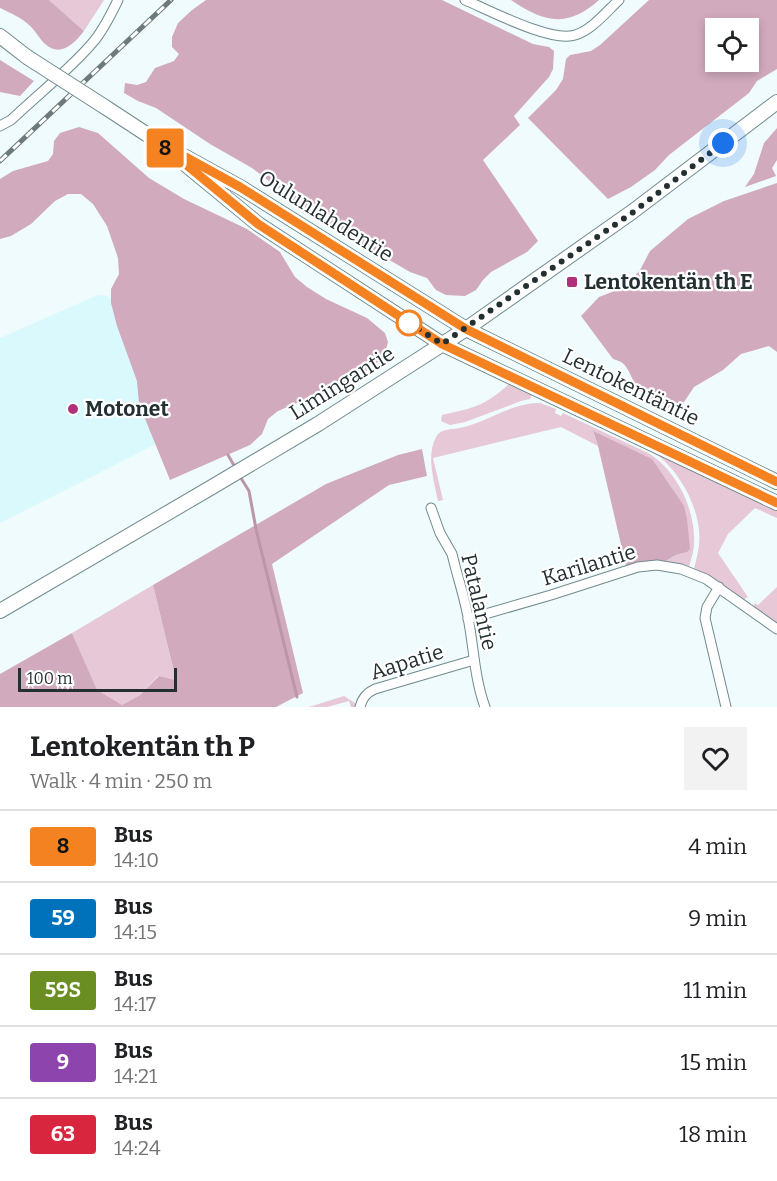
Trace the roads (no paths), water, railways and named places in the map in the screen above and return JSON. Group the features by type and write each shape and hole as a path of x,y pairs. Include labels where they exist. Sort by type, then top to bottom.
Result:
{"main road":[{"name":"Oulunlahdentie","path":"0,36 27,57"},
{"name":"Oulunlahdentie","path":"0,42 160,143 240,187 466,329"},
{"name":"Limingantie","path":"0,610 318,424 466,329 632,213 777,102"},
{"name":"Oulunlahdentie","path":"160,143 258,224 442,344"},
{"name":"Lentokentäntie","path":"466,329 777,482"},
{"name":"Lentokentäntie","path":"442,344 777,503"}],"street":[{"path":"0,126 11,120 94,42 118,0"},
{"path":"465,0 544,34 563,36 575,35 591,27 619,0"},
{"name":"Patalantie","path":"431,508 440,533 452,554 468,619 479,689 485,707"},
{"name":"Karilantie","path":"468,619 638,567 657,565 697,574 777,629"},
{"path":"719,587 707,607 705,618 726,707"},
{"name":"Aapatie","path":"360,707 366,694 375,689 474,660"}],"waterway":[{"path":"228,455 236,469"},
{"path":"239,475 249,491 256,529 297,697"}],"railway":[{"path":"0,161 171,0"}],"place":[{"name":"Lentokentän th E","path":"572,282"},
{"name":"Motonet","path":"73,409"}]}
